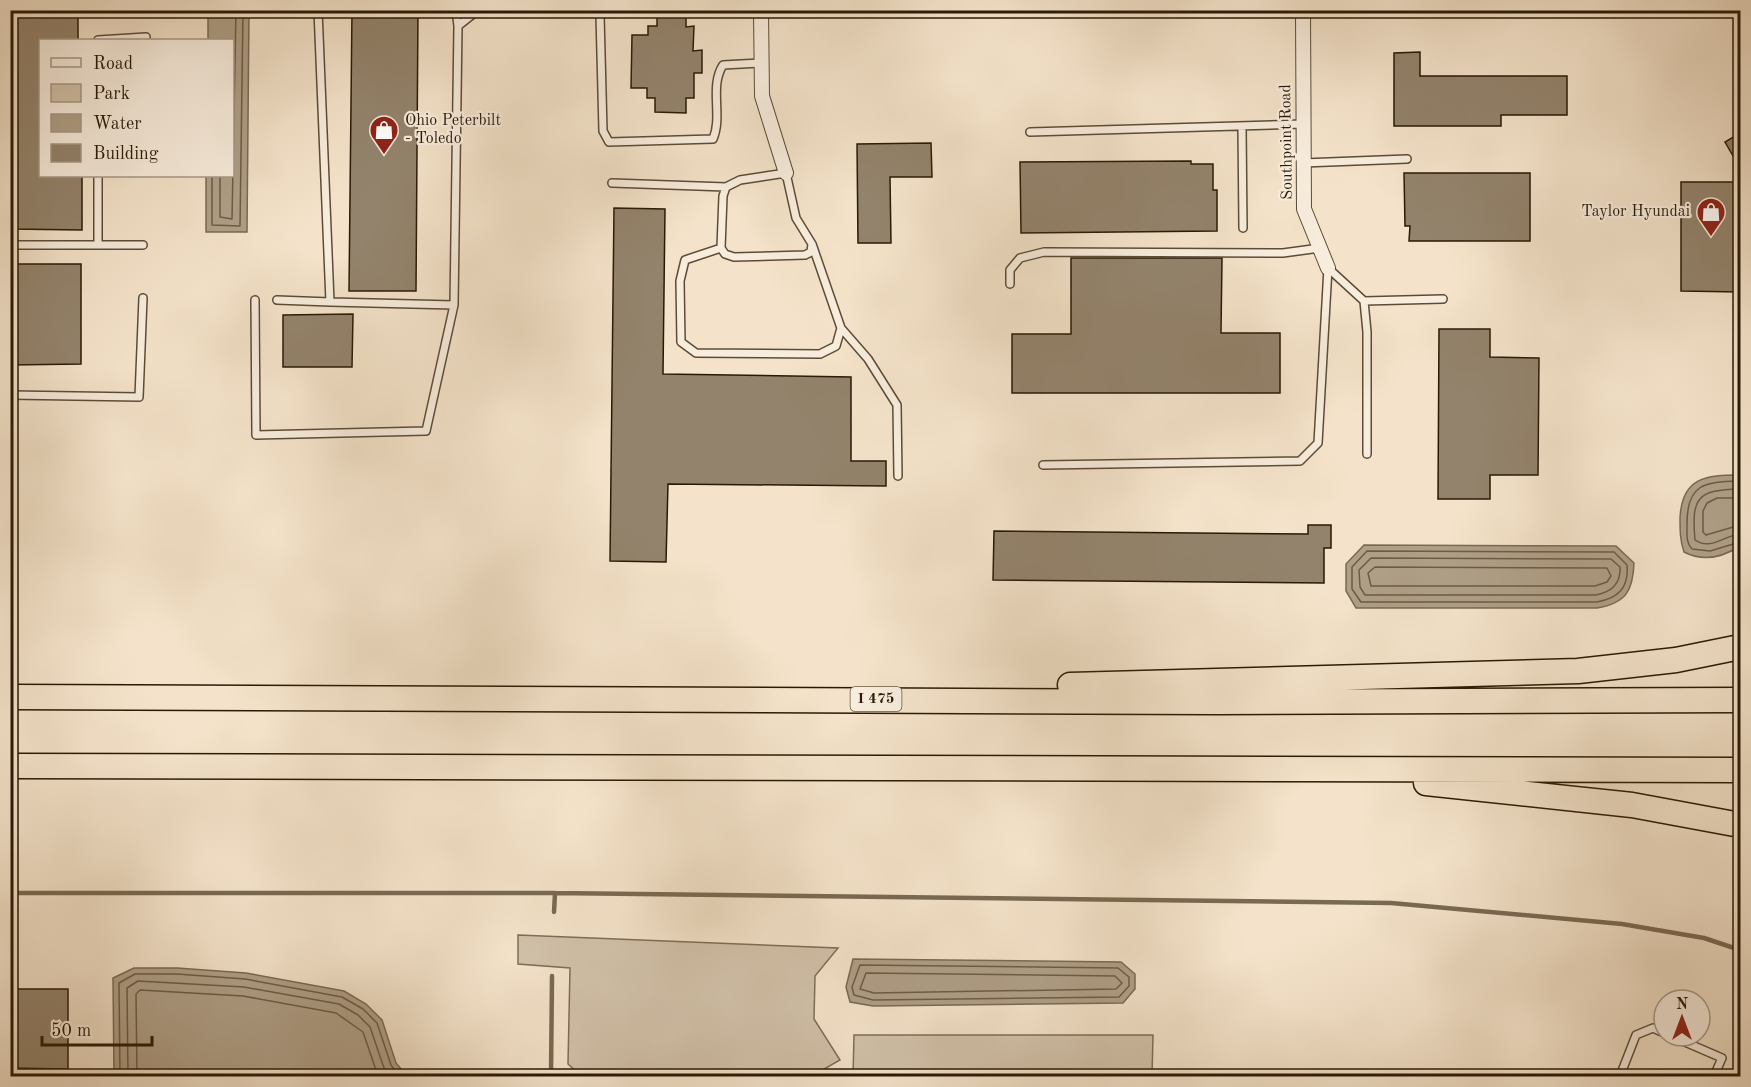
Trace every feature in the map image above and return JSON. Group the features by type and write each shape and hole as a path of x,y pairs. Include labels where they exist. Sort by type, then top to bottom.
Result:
{"highway":[{"path":"730,699 1119,683 1578,671 1676,660 1740,647"},
{"name":"I 475","path":"10,698 1217,702 1740,700"},
{"path":"10,766 1740,770"},
{"path":"1202,769 1433,783 1632,805 1740,825"}],"street":[{"path":"760,10 762,96 786,173"},
{"name":"Southpoint Road","path":"1303,10 1304,209 1328,268"}],"lane":[{"path":"318,10 330,302"},
{"path":"255,300 256,435 426,431 453,305 458,26 456,10"},
{"path":"458,26 478,10"},
{"path":"600,15 603,130 609,142 713,140 717,130 717,74 723,65 760,63"},
{"path":"114,39 146,37"},
{"path":"1030,132 1302,124"},
{"path":"1242,127 1243,228"},
{"path":"1303,163 1407,159"},
{"path":"612,183 726,187 740,180 786,173 796,218 812,244 841,328 868,359 897,405 898,476"},
{"path":"98,177 98,245"},
{"path":"726,187 723,196 721,248 725,254 734,257 805,255 811,252 812,244"},
{"path":"10,245 143,245"},
{"path":"721,248 685,260 680,281 681,342 696,353 820,354 836,346 841,328"},
{"path":"1010,284 1010,270 1020,258 1044,252 1282,253 1320,248"},
{"path":"1328,268 1364,301 1367,332 1367,454"},
{"path":"1043,465 1300,461 1318,443 1328,268"},
{"path":"10,395 139,398 143,298"},
{"path":"1364,301 1443,299"},
{"path":"277,300 453,305"},
{"path":"1620,1077 1636,1035 1652,1028"},
{"path":"1699,1048 1722,1058 1714,1077"}],"green space":[{"path":"518,935 838,948 815,976 814,1019 840,1060 812,1076 581,1076 568,1064 570,968 518,964"},
{"path":"854,1035 1153,1035 1152,1076 853,1076"}],"water":[{"path":"208,11 249,11 247,232 206,232 206,177 234,177 234,39 208,39"},
{"path":"1740,475 1740,546 1713,557 1698,557 1684,552 1680,518 1685,494 1698,481 1717,476"},
{"path":"1364,545 1616,546 1634,563 1632,581 1626,594 1615,603 1597,608 1356,608 1346,591 1346,564"},
{"path":"853,959 1121,962 1135,974 1135,989 1123,1003 873,1006 850,1002 846,987"},
{"path":"134,968 177,968 246,973 344,991 366,1004 382,1020 396,1063 407,1076 114,1076 113,978"}],"building":[{"path":"10,10 78,10 78,39 39,39 39,177 82,177 82,230 10,229"},
{"name":"Ohio Peterbilt - Toledo","path":"352,10 418,10 416,291 349,291"},
{"path":"657,10 686,10 686,27 694,26 693,51 702,50 702,73 694,73 694,98 686,98 686,113 655,112 655,98 647,98 647,88 631,88 632,35 648,35 648,26 657,26"},
{"path":"1420,52 1420,76 1567,76 1567,115 1501,115 1501,126 1394,126 1394,53"},
{"path":"1740,133 1740,168 1725,142"},
{"path":"931,143 932,177 890,177 891,243 858,243 857,144"},
{"path":"1191,161 1191,164 1213,164 1213,190 1217,190 1217,231 1021,233 1020,162"},
{"path":"1404,173 1530,173 1530,241 1409,241 1410,226 1405,226"},
{"name":"Taylor Hyundai","path":"1681,182 1740,182 1740,292 1681,291"},
{"path":"614,208 665,209 663,374 851,377 851,461 886,461 886,486 668,484 666,562 610,561"},
{"path":"1071,258 1222,258 1221,333 1280,333 1280,393 1012,393 1012,334 1071,334"},
{"path":"10,264 81,264 81,364 10,365"},
{"path":"353,314 352,367 283,367 283,315"},
{"path":"1439,329 1490,329 1490,357 1539,358 1538,475 1490,475 1490,499 1438,499"},
{"path":"1308,525 1331,525 1331,548 1324,548 1324,583 993,580 994,531 1308,534"},
{"path":"10,989 68,989 68,1069 10,1068"}],"waterway":[{"path":"10,893 555,893 1391,903 1622,924 1704,938 1740,950"},
{"path":"554,912 555,893"},
{"path":"551,1076 552,976"}],"place":[{"name":"Ohio Peterbilt - Toledo","path":"384,156"},
{"name":"Taylor Hyundai","path":"1711,238"}]}
